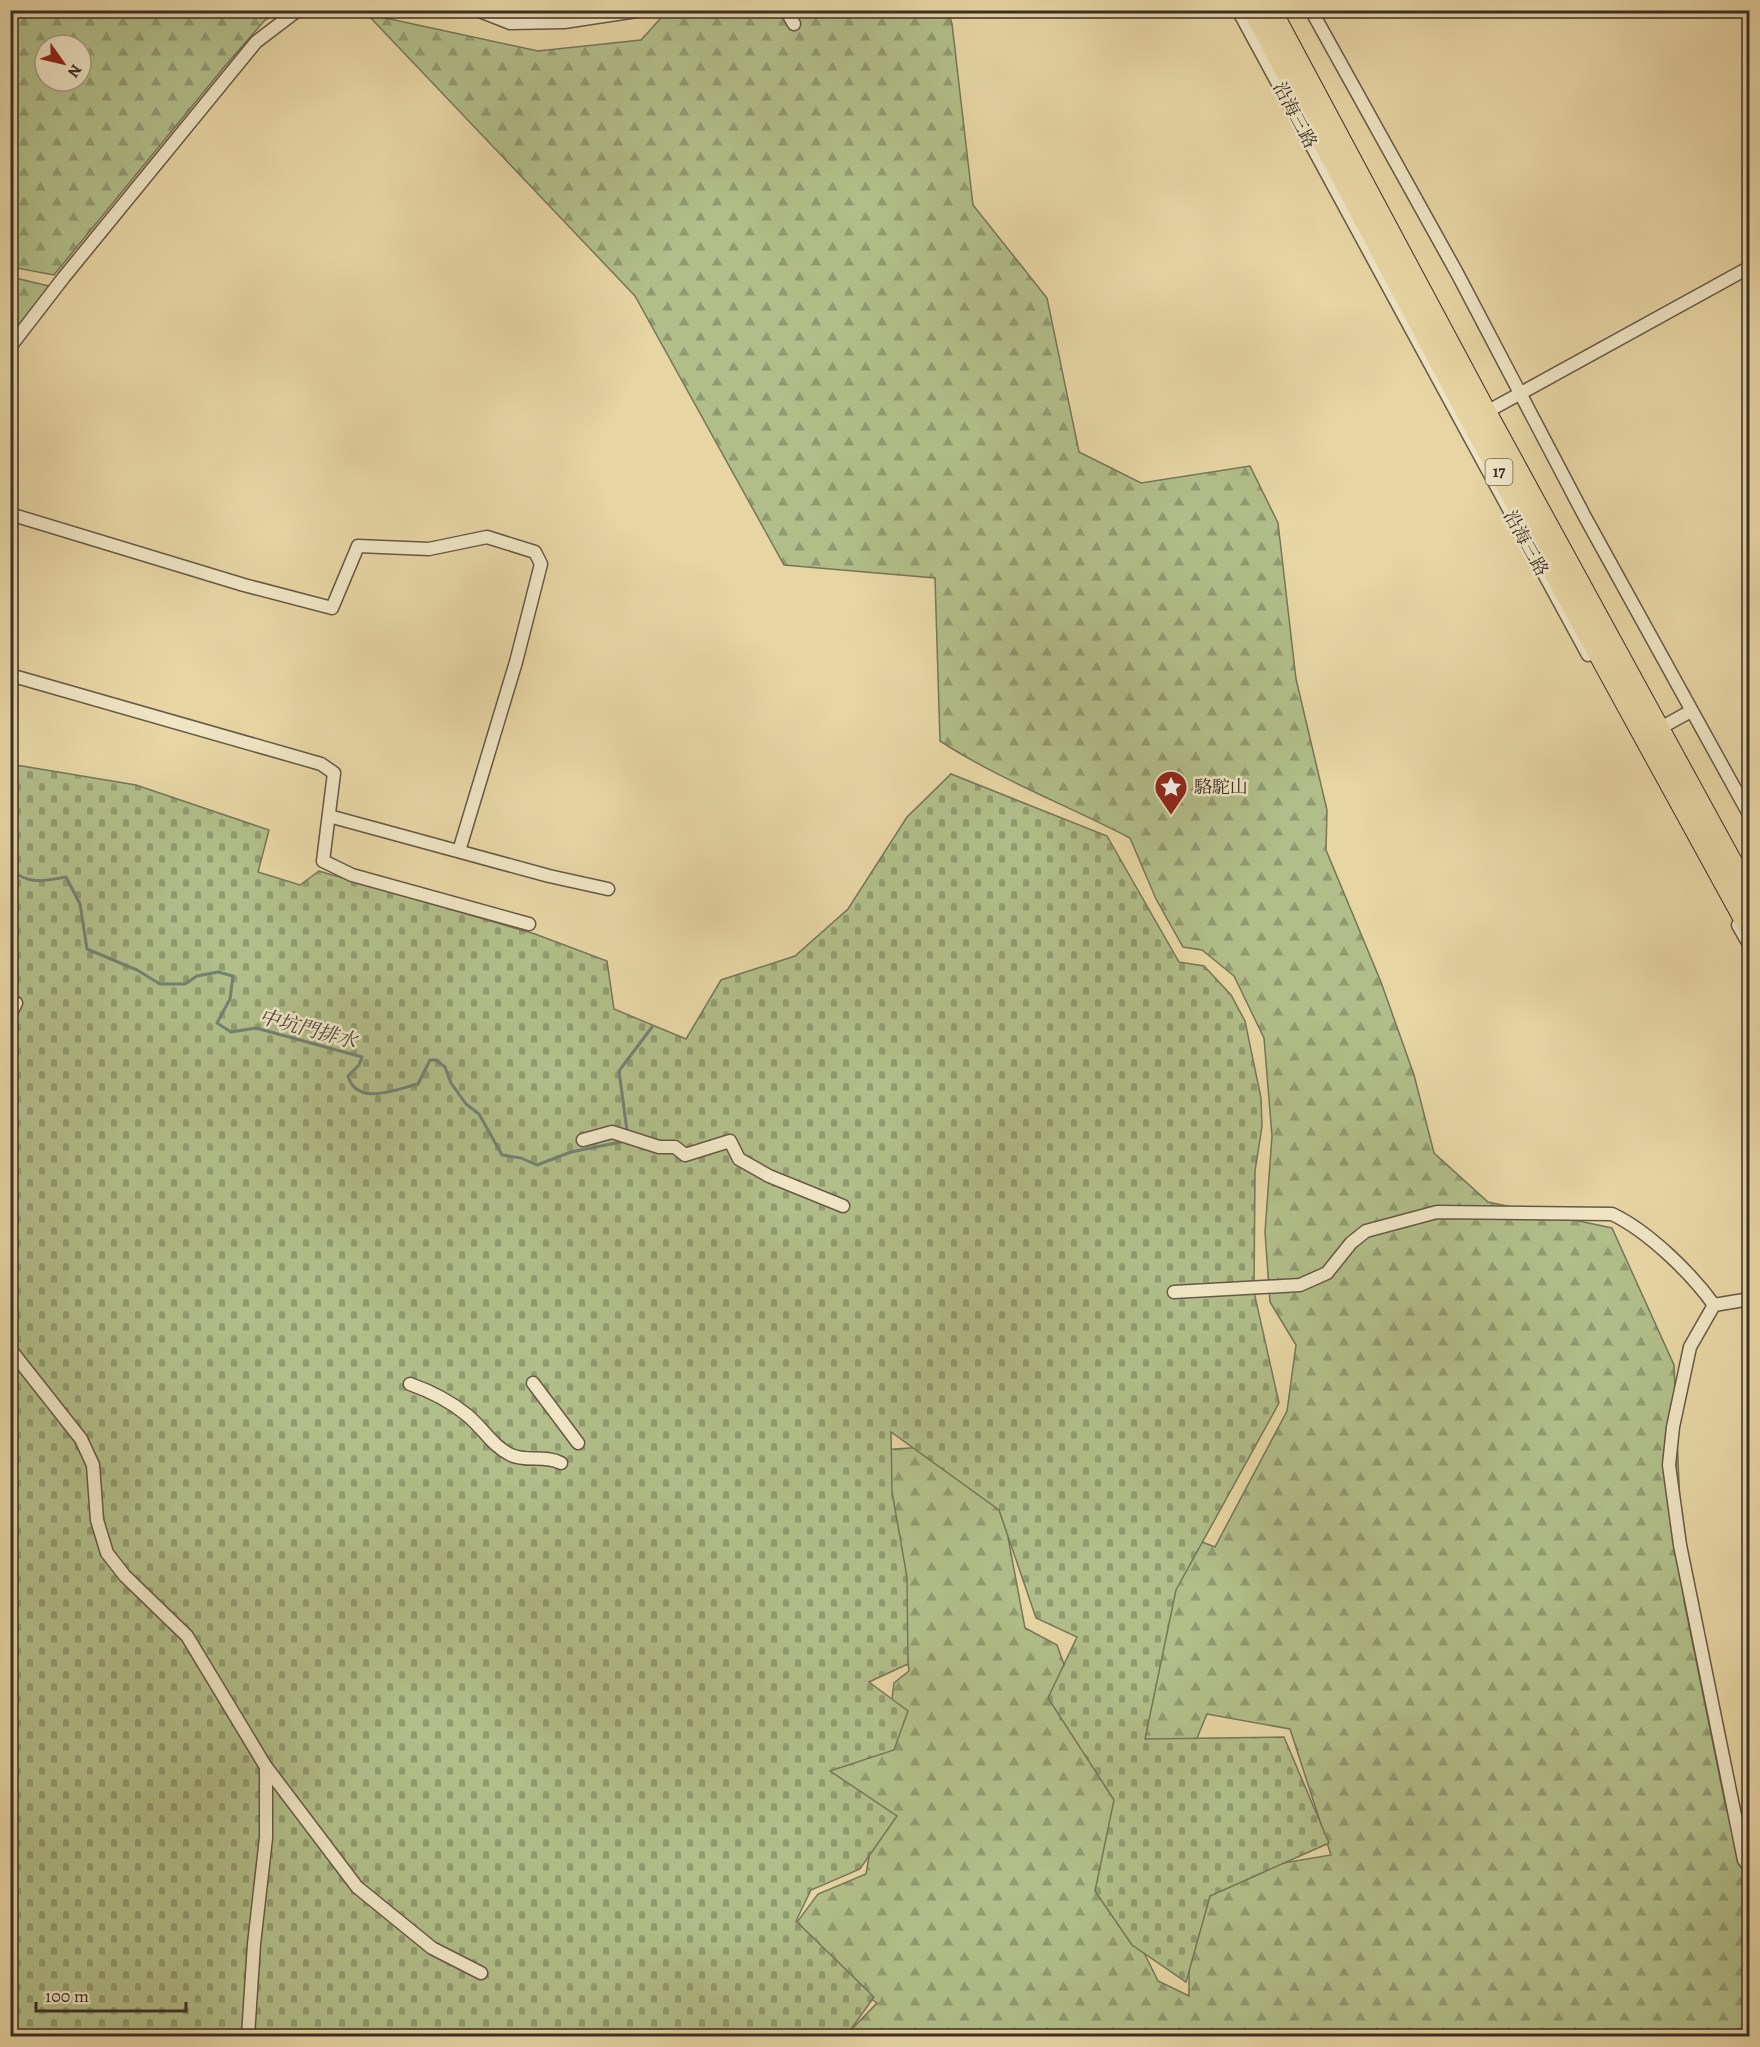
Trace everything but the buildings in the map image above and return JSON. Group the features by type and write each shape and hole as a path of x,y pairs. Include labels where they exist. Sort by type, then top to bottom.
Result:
{"main road":[{"name":"沿海三路","path":"1253,10 1749,930"},
{"name":"沿海三路","path":"1271,10 1279,56"},
{"name":"沿海三路","path":"1646,736 1749,895"}],"street":[{"path":"10,347 64,277 256,42 298,10"},
{"path":"477,10 510,23 564,22 643,10"},
{"path":"786,10 794,24"},
{"name":"沿海三路","path":"1238,10 1279,56 1473,420 1646,736 1749,946"},
{"path":"1311,10 1456,273 1518,393 1749,816"},
{"path":"1473,420 1749,267"},
{"path":"10,514 244,585 332,608 358,546 429,549 487,537 535,552 541,564 522,640 459,851"},
{"path":"10,675 321,764 334,773 323,861 352,875 529,924"},
{"path":"1646,736 1691,711"},
{"path":"329,816 549,876 608,889"},
{"path":"10,1015 16,1003"},
{"path":"584,1140 612,1132 659,1147 675,1147 685,1155 730,1141 739,1159 769,1176 843,1206"},
{"path":"1174,1292 1300,1285 1327,1273 1351,1243 1366,1231 1437,1212 1612,1214 1631,1223 1701,1287 1714,1305"},
{"path":"1714,1305 1749,1299"},
{"path":"1714,1305 1690,1347 1673,1427 1669,1465 1680,1545 1744,1860 1749,1868"},
{"path":"10,1349 81,1439 93,1465 97,1520 107,1553 125,1576 187,1636 266,1767 357,1887 432,1948 481,1973"},
{"path":"533,1383 578,1443"},
{"path":"410,1384 434,1393 467,1415 495,1446 514,1456 552,1458 561,1463"},
{"path":"248,2037 254,1944 266,1838 266,1767"}],"green space":[{"path":"10,11 281,11 265,20 225,66 54,275 11,267"},
{"path":"659,11 948,11 952,24 973,205 1047,298 1079,452 1141,483 1250,466 1278,523 1296,679 1327,810 1326,850 1381,982 1414,1075 1434,1153 1488,1202 1612,1228 1674,1365 1684,1601 1725,1803 1749,1882 1749,2036 845,2036 877,2003 785,1938 818,1894 866,1874 877,1810 817,1770 889,1723 894,1683 909,1671 886,1525 880,1450 941,1446 993,1457 1025,1628 1057,1645 1086,1726 1133,1801 1118,1900 1158,1981 1189,1996 1189,1879 1331,1855 1290,1729 1207,1714 1180,1779 1146,1762 1088,1498 1215,1547 1287,1411 1296,1345 1270,1302 1265,1232 1272,1136 1264,1038 1234,976 1202,950 1183,947 1156,899 1130,838 1010,780 940,741 935,578 784,565 635,296 367,14 538,51 641,40 660,19"},
{"path":"11,277 49,286 11,339"},
{"path":"10,764 136,785 269,830 258,872 300,885 319,871 535,934 607,961 614,1009 686,1039 721,980 795,956 848,909 907,817 951,774 1107,836 1179,962 1204,966 1231,995 1245,1021 1261,1098 1262,1126 1255,1171 1254,1292 1279,1403 1176,1590 1145,1739 1284,1737 1329,1843 1210,1896 1186,1982 1132,1945 1095,1891 1114,1800 1048,1698 1077,1637 1036,1618 999,1510 891,1432 892,1492 907,1577 908,1664 869,1682 908,1711 894,1750 830,1771 897,1816 860,1869 811,1890 796,1921 874,1997 846,2036 11,2036"}],"waterway":[{"name":"中坑門排水","path":"10,869 23,878 36,881 66,877 80,904 87,949 137,970 160,984 185,984 197,976 218,972 233,976 230,999 217,1023 231,1032 256,1028 362,1057 359,1065 348,1076 360,1091 378,1094 418,1084 430,1060 436,1060 445,1067 451,1083 466,1104 479,1114 502,1155 521,1158 537,1165 571,1152 621,1142"},
{"name":"中坑門排水","path":"627,1131 619,1071 652,1027"}],"place":[{"name":"駱駝山","path":"1171,816"}]}
